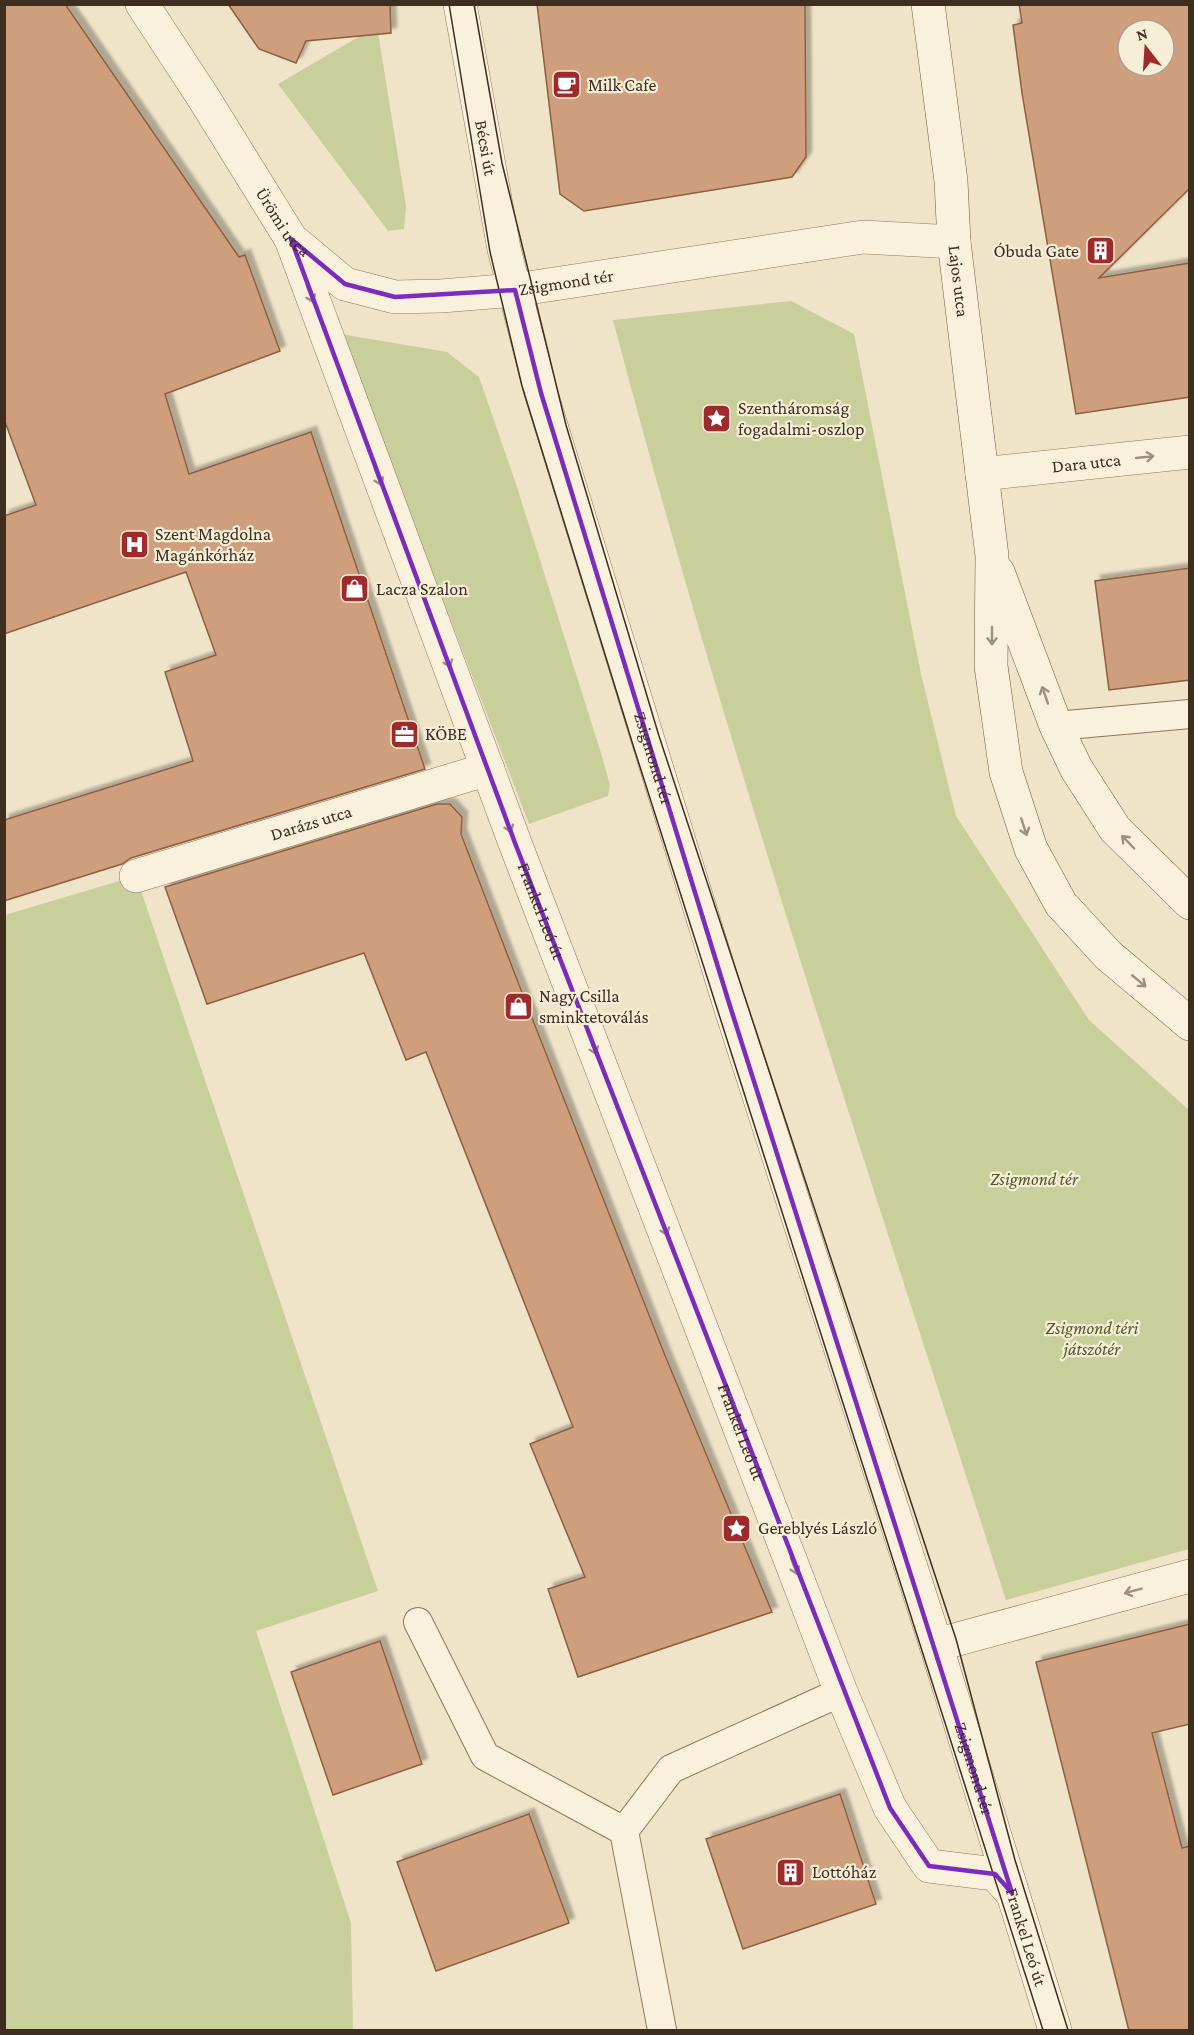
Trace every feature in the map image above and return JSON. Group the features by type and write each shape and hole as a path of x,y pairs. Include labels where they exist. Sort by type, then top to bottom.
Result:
{"street":[{"name":"Ürömi utca","path":"142,4 291,239 345,284 395,297 514,290"},
{"name":"Bécsi út","path":"460,4 498,218 514,290"},
{"name":"Lajos utca","path":"928,4 951,181 954,242 992,556"},
{"name":"Zsigmond tér","path":"954,242 863,237 514,290 541,393 710,939 936,1645 1012,1893"},
{"path":"291,239 488,770"},
{"name":"Dara utca","path":"982,474 1190,452"},
{"path":"992,556 1056,726 1076,768 1115,829 1190,903"},
{"path":"992,556 992,666 1006,772 1031,849 1061,903 1108,955 1190,1024"},
{"name":"Darázs utca","path":"136,876 488,770"},
{"name":"Frankel Leó út","path":"488,770 842,1692 890,1808 929,1866 995,1874 1012,1893 1055,2031"},
{"path":"936,1645 1190,1576"}],"lane":[{"path":"1056,726 1190,714"},
{"path":"418,1623 485,1756 624,1831"},
{"path":"662,2031 624,1831 671,1769 842,1692"}],"highlighted area":[{"path":"291,239 345,284 395,297 515,290 541,393 730,1006 1012,1893 995,1874 929,1866 890,1808 515,843"}],"green space":[{"path":"377,26 406,206 404,229 388,231 278,84"},
{"name":"Zsigmond téri játszótér","path":"791,301 854,334 921,674 956,816 1089,1020 1189,1110 1189,1549 1006,1600 751,802 703,642 613,320"},
{"path":"341,334 447,352 479,377 516,484 601,753 610,785 608,796 529,824"},
{"path":"136,876 378,1591 256,1631 351,1923 353,2030 5,2030 5,915"}],"building":[{"path":"4,4 65,4 239,257 245,255 280,351 165,394 189,474 311,432 425,769 131,858 122,864 4,901 4,820 193,761 165,672 216,655 186,572 4,634 4,516 36,505 4,419"},
{"path":"228,4 390,4 391,33 306,41 296,63 259,49"},
{"path":"537,4 805,4 806,157 792,177 584,211 560,194"},
{"name":"Óbuda Gate","path":"1019,4 1190,4 1190,188 1099,278 1190,263 1190,397 1076,414 1022,93 1013,25 1022,23"},
{"path":"1190,568 1190,680 1109,690 1095,581"},
{"path":"437,804 450,804 462,817 461,834 523,995 664,1353 772,1612 578,1677 548,1589 585,1577 530,1444 573,1427 426,1052 406,1060 364,953 207,1004 165,887"},
{"path":"1190,1624 1190,1724 1152,1733 1182,1848 1190,1846 1190,2031 1129,2031 1036,1662"},
{"path":"380,1641 422,1764 333,1795 291,1672"},
{"name":"Lottóház","path":"840,1794 876,1904 743,1949 706,1839"},
{"path":"529,1814 569,1923 436,1971 397,1862"}],"tram line":[{"path":"449,4 490,252 522,386 633,745 1043,2030"},
{"path":"474,4 502,163 566,425 659,736 956,1639 1015,1860 1068,2030"}],"place":[{"name":"Milk Cafe","path":"567,85"},
{"name":"Óbuda Gate","path":"1100,251"},
{"name":"Szentháromság fogadalmi-oszlop","path":"717,418"},
{"name":"Szent Magdolna Magánkórház","path":"134,544"},
{"name":"Lacza Szalon","path":"355,589"},
{"name":"KÖBE","path":"404,734"},
{"name":"Nagy Csilla sminktetoválás","path":"518,1006"},
{"name":"Gereblyés László","path":"737,1528"},
{"name":"Lottóház","path":"791,1872"}]}
